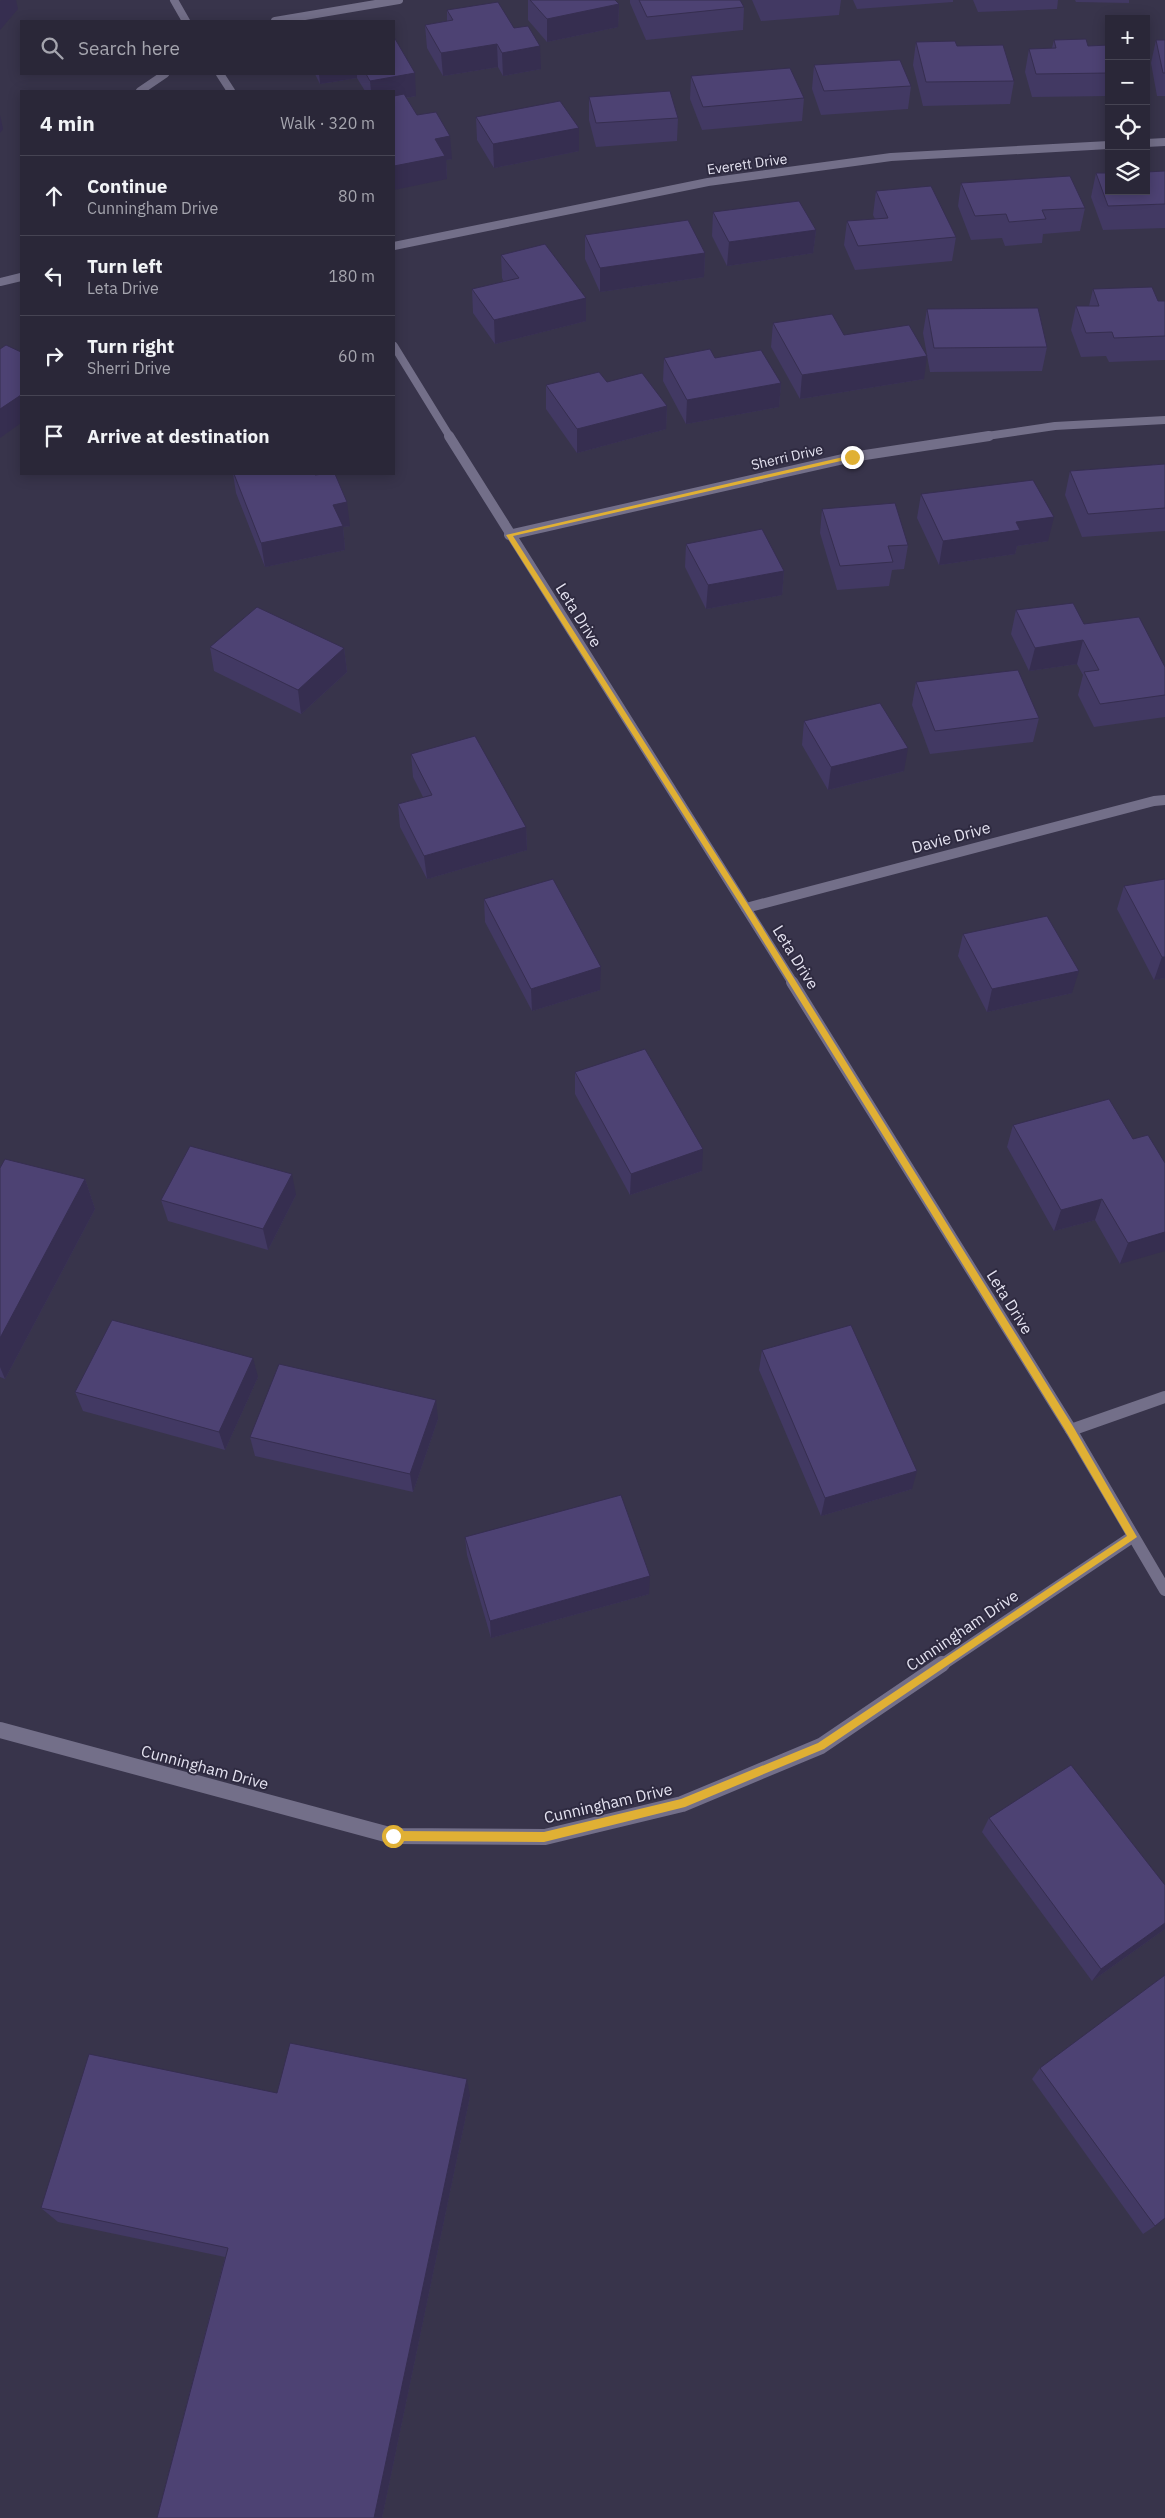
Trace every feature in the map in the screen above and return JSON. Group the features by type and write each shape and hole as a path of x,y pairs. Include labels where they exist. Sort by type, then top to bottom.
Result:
{"street":[{"path":"174,0 185,20"},
{"path":"281,20 399,0"},
{"path":"141,90 164,75"},
{"path":"221,75 230,90"},
{"path":"1150,143 1165,142"},
{"name":"Everett Drive","path":"395,246 708,182 891,157 1105,145"},
{"path":"0,282 20,277"},
{"name":"Leta Drive","path":"395,348 509,535 746,908 1070,1430 1165,1590"},
{"name":"Sherri Drive","path":"509,535 852,457 1055,426 1165,420"},
{"name":"Davie Drive","path":"746,908 1154,801 1165,800"},
{"path":"1070,1430 1165,1397"},
{"name":"Cunningham Drive","path":"0,1730 393,1836 544,1837 682,1804 821,1746 1132,1537"}],"building":[{"path":"530,0 615,0 619,4 547,19"},
{"path":"639,0 740,0 744,7 647,17"},
{"path":"498,2 514,28 528,26 540,46 502,53 497,44 441,53 425,25 453,20 447,10"},
{"path":"395,39 415,73 370,81 367,75 395,75"},
{"path":"1086,39 1088,46 1105,45 1105,73 1036,74 1029,49 1056,48 1054,40"},
{"path":"1156,40 1165,40 1165,73 1163,73"},
{"path":"955,41 957,46 1003,45 1014,81 926,82 916,42"},
{"path":"900,60 911,86 824,91 814,65"},
{"path":"790,68 804,98 703,107 691,76"},
{"path":"670,91 678,118 596,123 589,97"},
{"path":"404,94 417,115 436,112 450,136 435,139 445,156 395,166 395,96"},
{"path":"560,101 579,128 493,144 476,117"},
{"path":"1165,171 1165,204 1108,206 1096,173 1105,173 1105,195 1150,195 1150,172"},
{"path":"1070,176 1085,208 1042,210 1046,219 1009,222 1006,214 975,216 961,183"},
{"path":"931,186 956,237 858,246 847,221 888,218 876,191"},
{"path":"799,201 816,230 729,242 713,212"},
{"path":"688,220 705,253 600,268 585,235"},
{"path":"545,244 586,298 494,320 472,289 519,278 501,255"},
{"path":"1152,287 1158,301 1165,301 1165,336 1114,338 1112,332 1086,333 1076,306 1099,306 1093,289"},
{"path":"1038,308 1047,347 934,348 927,309"},
{"path":"832,314 844,335 909,325 927,356 802,375 773,323"},
{"path":"6,345 20,352 20,396 0,409 0,349"},
{"path":"710,349 715,358 761,350 781,383 687,400 664,358"},
{"path":"599,372 607,382 642,373 667,406 577,429 546,385"},
{"path":"1165,464 1165,508 1088,514 1070,471"},
{"path":"234,475 335,475 347,502 333,505 343,526 261,543"},
{"path":"1033,480 1054,517 1016,522 1020,530 943,541 921,494"},
{"path":"895,503 908,545 888,546 893,562 840,566 822,509"},
{"path":"762,529 784,571 708,585 686,544"},
{"path":"1073,603 1084,624 1139,617 1165,667 1165,695 1100,704 1084,672 1099,670 1083,640 1035,648 1016,610"},
{"path":"257,607 344,648 298,690 210,647"},
{"path":"1018,670 1039,718 935,731 916,682"},
{"path":"880,703 908,748 831,767 804,721"},
{"path":"475,736 526,827 424,856 398,804 432,795 411,754"},
{"path":"553,879 601,967 531,989 484,899"},
{"path":"1165,879 1165,957 1162,957 1124,886"},
{"path":"1047,916 1079,971 992,989 963,934"},
{"path":"645,1049 703,1149 631,1174 575,1072"},
{"path":"1109,1099 1133,1139 1148,1135 1165,1163 1165,1232 1128,1243 1102,1199 1061,1210 1013,1125"},
{"path":"190,1146 292,1174 263,1229 161,1200"},
{"path":"5,1159 85,1179 0,1338 0,1168"},
{"path":"112,1320 253,1358 219,1432 75,1392"},
{"path":"851,1325 917,1471 825,1498 762,1350"},
{"path":"279,1364 436,1400 410,1474 250,1437"},
{"path":"621,1495 650,1576 490,1621 465,1537"},
{"path":"1071,1765 1165,1885 1165,1923 1101,1969 989,1818"},
{"path":"1165,1975 1165,2218 1155,2226 1040,2068"},
{"path":"290,2043 467,2079 374,2518 157,2518 228,2248 41,2208 89,2054 277,2093"}],"route":[{"path":"393,1836 544,1837 682,1804 821,1746 1132,1537 1070,1430 746,908 509,535 852,457"}]}
